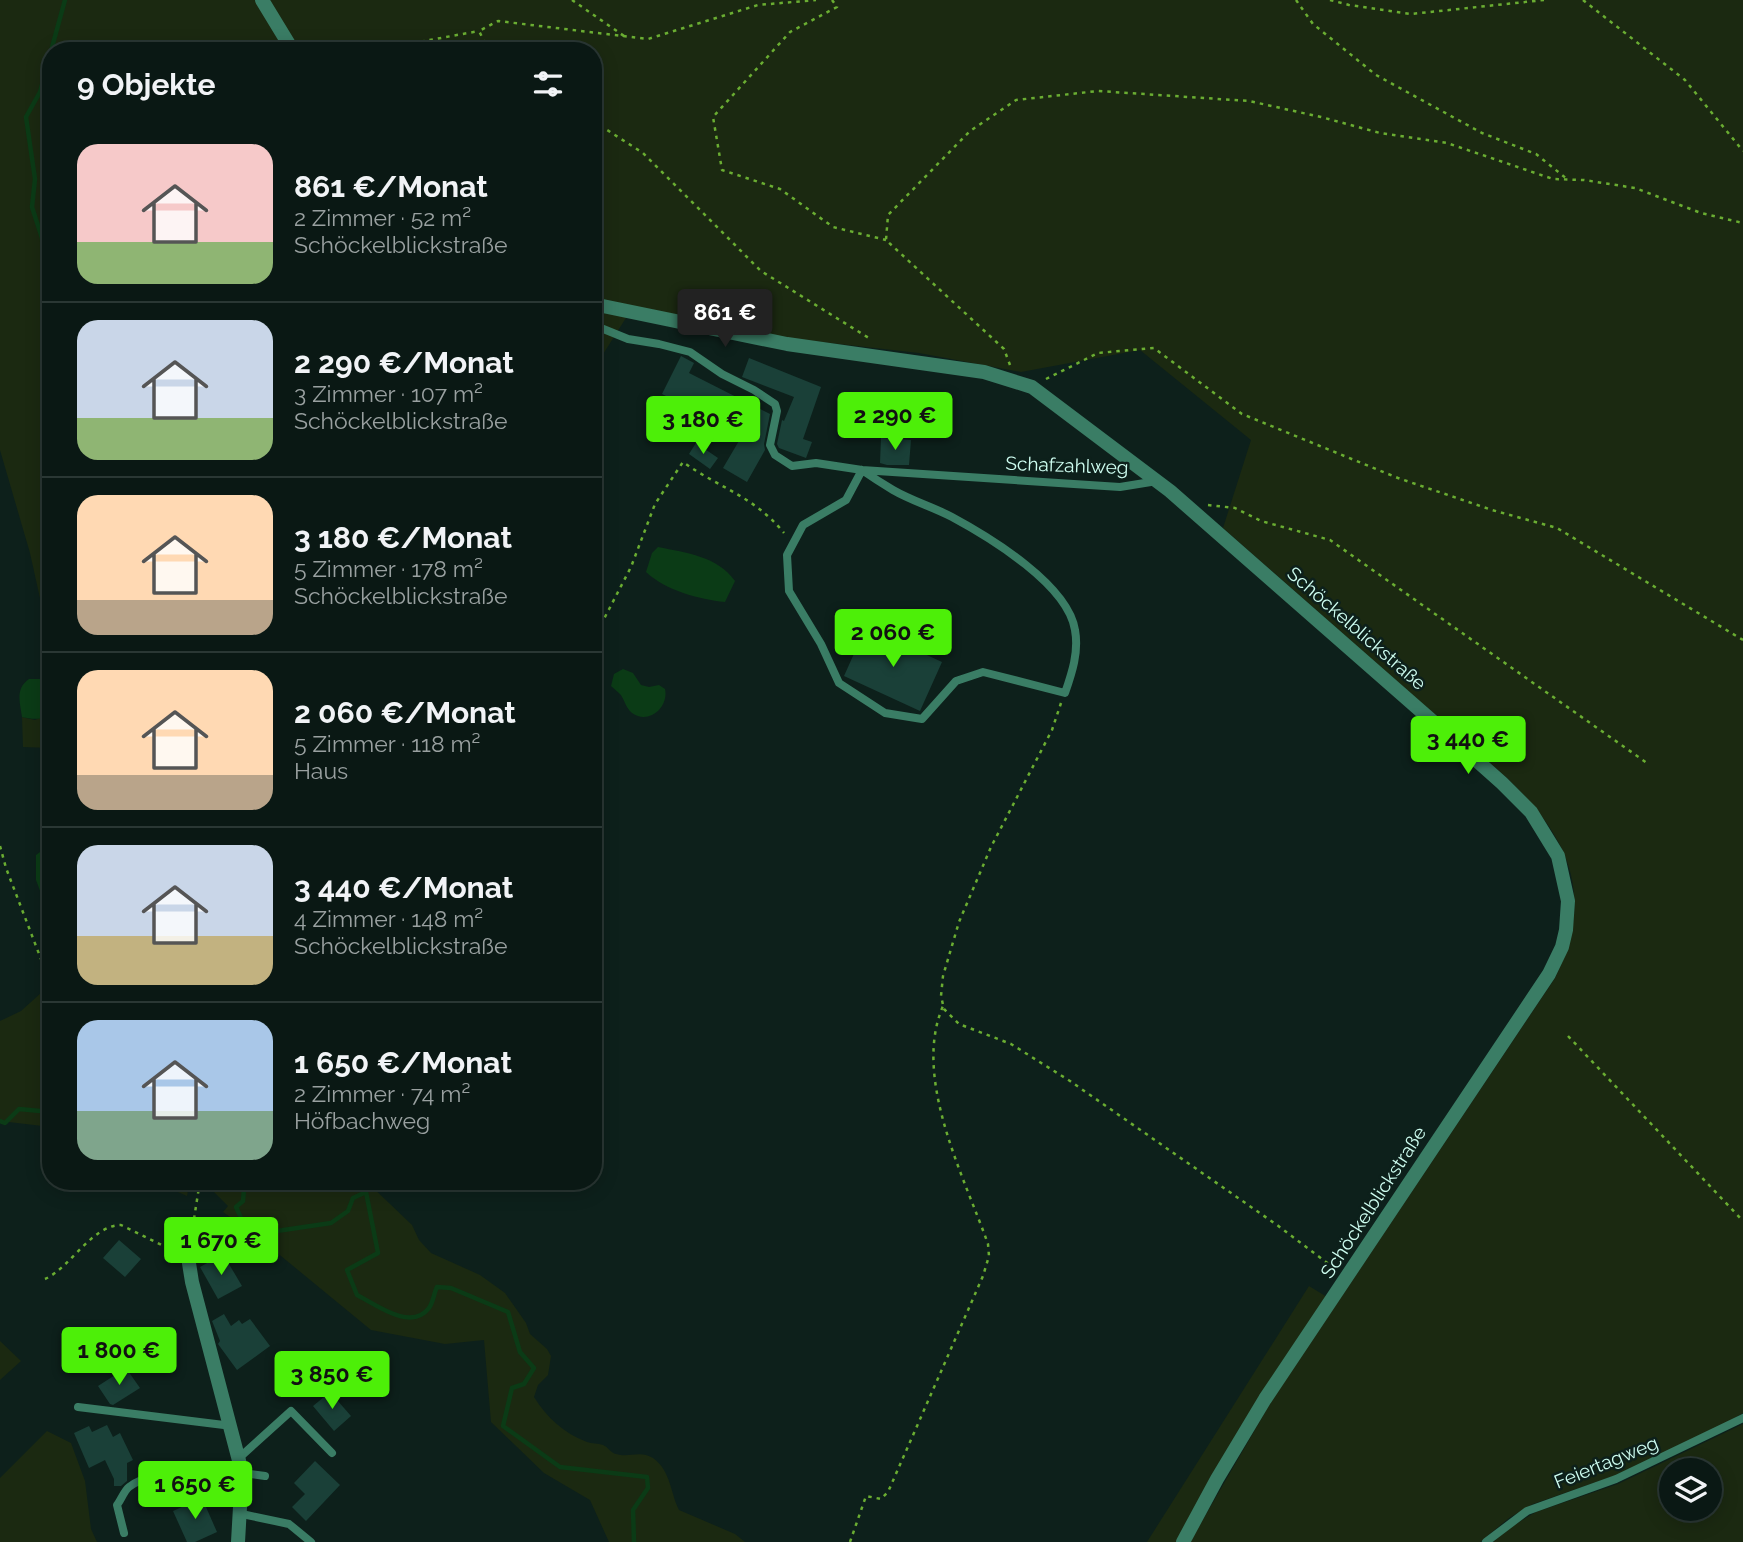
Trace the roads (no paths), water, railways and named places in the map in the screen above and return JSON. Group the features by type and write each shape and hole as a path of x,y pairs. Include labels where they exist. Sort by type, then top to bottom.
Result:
{"street":[{"path":"262,0 288,42"},
{"name":"Schöckelblickstraße","path":"602,306 787,344 984,372 1032,387 1157,481 1510,790 1542,827 1558,856 1569,918 1562,947 1549,974 1243,1434 1183,1542"},
{"path":"188,1257 192,1282 232,1426 240,1465 242,1514 238,1542"}],"lane":[{"name":"Schafzahlweg","path":"602,328 628,339 690,352 775,404 777,411 770,445 775,455 792,466 816,463 862,470 1120,487 1157,481"},
{"path":"862,470 894,491 969,527 1023,564 1057,593 1067,606 1075,630 1075,656 1065,693 983,672 956,681 922,719 885,713 839,683 821,644 789,591 787,555 803,524 846,500 862,470"},
{"path":"78,1407 232,1426"},
{"path":"240,1465 291,1411 332,1453"},
{"name":"Feiertagweg","path":"1486,1542 1527,1511 1616,1479 1743,1418"},
{"path":"124,1533 117,1505 128,1488 146,1478 240,1465 265,1476"},
{"path":"242,1514 289,1524 311,1542"}],"waterway":[{"path":"53,42 65,0"},
{"path":"42,85 26,117 35,179 32,207 42,238"},
{"path":"0,1121 5,1123 19,1109 42,1111"},
{"path":"244,1190 243,1201 236,1207 242,1220 270,1232 331,1223 348,1211 353,1198 366,1192 378,1253 347,1270 357,1295 393,1314 403,1317 421,1315 430,1306 437,1287 451,1288 508,1312 520,1352 534,1368 524,1384 512,1388 503,1426 560,1467 647,1477 648,1488 633,1510 634,1542"}]}
